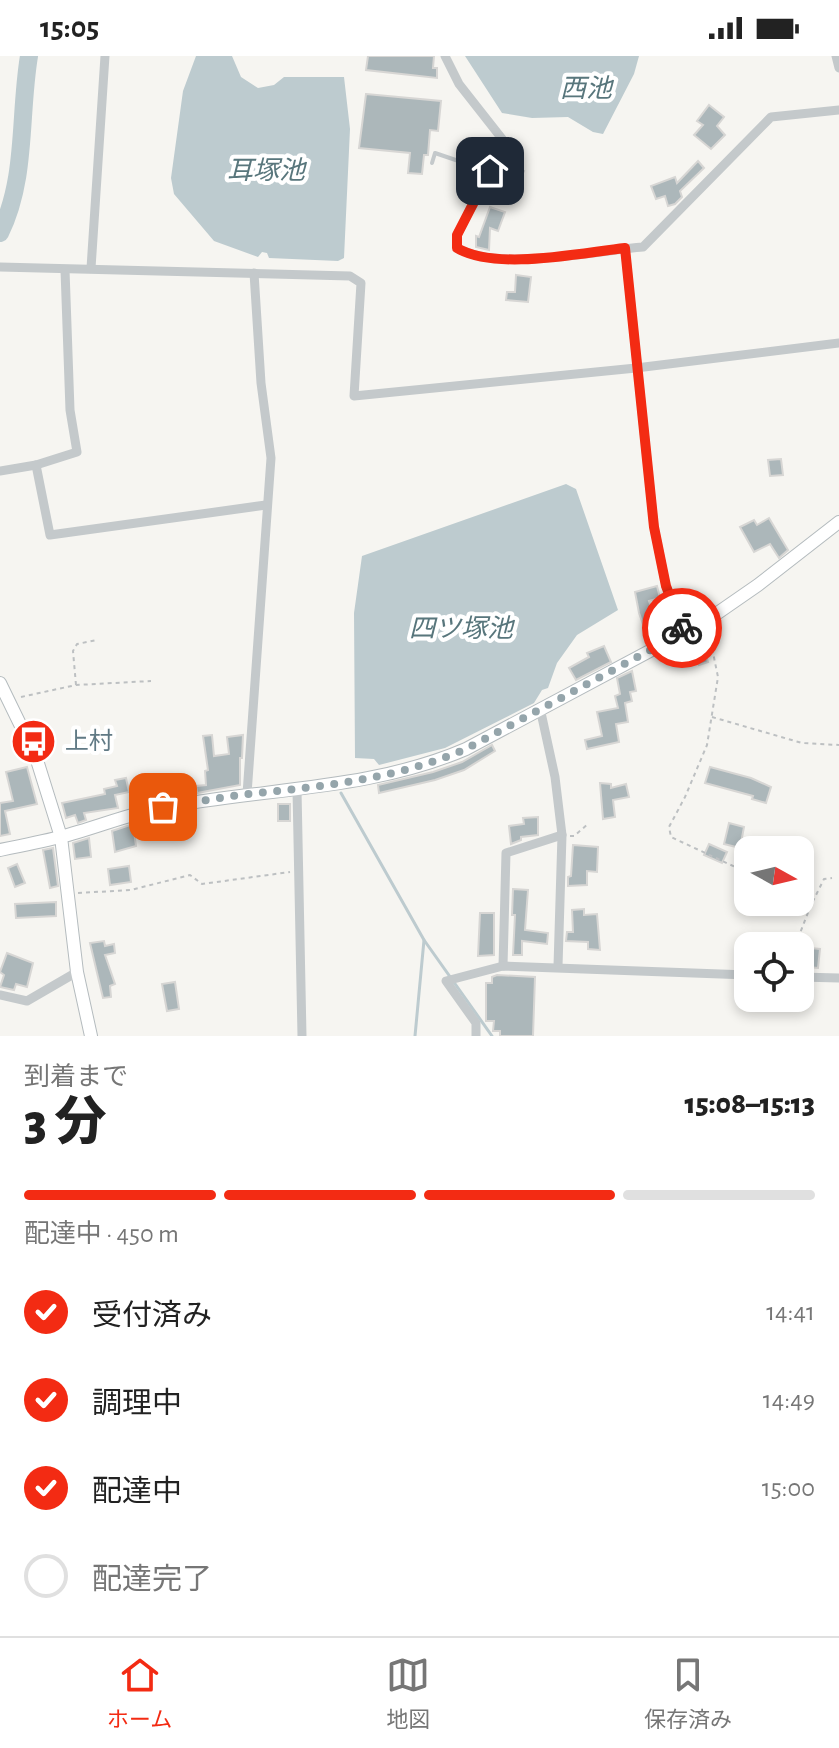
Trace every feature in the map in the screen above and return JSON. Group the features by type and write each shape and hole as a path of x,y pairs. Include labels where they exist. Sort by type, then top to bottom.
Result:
{"main road":[{"path":"0,850 61,837 163,807 297,790 400,773 434,763 706,621 839,522"},
{"path":"0,683 36,757 61,837 77,972 91,1036"}],"street":[{"path":"91,268 105,56"},
{"path":"445,56 459,84 503,140 457,235 457,248 492,260 643,247 771,117 839,110"},
{"path":"836,56 839,68"},
{"path":"625,248 654,527 666,586 684,632"},
{"path":"0,267 350,276 361,283 354,396 636,368 839,343"},
{"path":"0,471 36,465 77,452 70,410 65,270"},
{"path":"247,794 271,458 261,383 254,273"},
{"path":"36,465 50,535 266,505"},
{"path":"540,708 555,777 562,835 558,966"},
{"path":"297,790 302,1036"},
{"path":"503,966 506,853 562,835"},
{"path":"476,1036 476,1023 446,981 503,966 734,974"},
{"path":"0,995 27,1001 77,972"},
{"path":"814,977 839,978"}],"lane":[{"path":"432,163 435,153 490,171"}],"path":[{"path":"706,621 718,677 707,745 669,827 671,837 734,866"},
{"path":"76,685 73,651 77,644 97,640"},
{"path":"8,700 76,685 151,681"},
{"path":"710,717 802,743 839,745"},
{"path":"562,835 574,836 588,824"},
{"path":"68,894 131,890 190,875 202,884 299,871"},
{"path":"814,900 824,879 832,878"}],"water":[{"name":"耳塚池","path":"196,56 232,56 241,77 258,88 274,85 284,77 344,77 350,129 344,258 338,261 269,258 267,253 262,252 258,257 214,241 174,194 171,178 183,91"},
{"name":"西池","path":"465,56 639,56 634,74 603,134 593,132 568,117 532,118 502,113"},
{"name":"四ツ塚池","path":"566,484 576,489 618,610 577,635 557,663 548,688 542,690 534,703 445,748 379,765 374,759 355,758 354,613 362,556"}],"building":[{"path":"368,56 434,56 433,68 437,68 437,78 366,70"},
{"path":"366,94 441,101 438,131 430,130 428,155 424,155 422,174 408,173 410,153 359,148"},
{"path":"709,105 724,117 717,126 725,135 711,149 694,135 703,125 697,121"},
{"path":"467,138 480,142 474,161 460,156"},
{"path":"698,161 704,168 680,191 682,197 675,204 668,206 665,196 656,199 651,186 675,177 677,183"},
{"path":"509,164 524,171 513,193 498,186"},
{"path":"490,207 505,212 498,231 490,228 489,250 476,247 476,236 479,237"},
{"path":"516,275 531,277 528,302 506,300 507,292 515,292"},
{"path":"781,459 783,475 770,476 768,460"},
{"path":"769,518 788,550 779,558 770,544 754,552 740,527 754,520 757,525"},
{"path":"657,586 660,598 649,601 655,619 660,617 666,632 649,641 635,592"},
{"path":"701,639 708,662 699,665 692,642"},
{"path":"604,646 611,662 576,680 569,668 589,657 587,653"},
{"path":"632,671 636,691 630,692 632,701 625,703 628,722 616,724 619,742 587,749 585,740 602,736 597,712 618,708 615,696 620,694 617,678"},
{"path":"212,735 214,756 229,754 227,737 243,735 240,785 197,793 196,786 206,785 205,771 208,770 203,736"},
{"path":"492,745 495,751 464,770 379,793 378,785 462,762"},
{"path":"27,767 37,804 5,811 10,834 0,836 0,803 13,801 6,772"},
{"path":"710,767 771,787 766,803 752,799 753,796 705,783"},
{"path":"126,778 129,792 115,795 118,808 84,813 86,820 78,823 75,815 66,818 62,803 105,794 104,789 117,786 115,780"},
{"path":"155,778 159,799 134,802 133,792 145,790 143,780"},
{"path":"600,783 611,784 611,788 626,784 629,797 613,800 615,817 603,819"},
{"path":"278,804 290,804 290,821 278,821"},
{"path":"538,817 538,835 521,837 521,840 511,844 509,826 524,824 523,818"},
{"path":"729,823 744,827 742,836 734,836 734,846 724,844"},
{"path":"133,824 136,846 115,852 112,831"},
{"path":"89,838 91,857 75,859 73,843"},
{"path":"709,844 727,852 722,863 704,855"},
{"path":"573,845 598,847 597,872 587,871 587,885 568,886"},
{"path":"53,848 58,886 50,888 43,850"},
{"path":"17,864 25,883 15,887 8,868"},
{"path":"129,866 131,882 110,885 108,869"},
{"path":"513,889 528,890 525,930 548,933 547,944 522,941 522,955 513,955"},
{"path":"56,902 56,916 16,918 15,904"},
{"path":"584,909 584,915 597,914 600,950 588,949 588,942 566,941 567,932 573,932 572,910"},
{"path":"480,913 494,913 494,955 478,956"},
{"path":"104,941 105,946 114,944 115,953 105,955 115,984 110,986 111,997 103,998 90,943"},
{"path":"814,948 820,949 818,968 814,968"},
{"path":"7,953 33,963 27,987 16,984 14,990 0,987 4,975 0,972"},
{"path":"492,977 535,977 533,1036 500,1036 500,1031 493,1031 494,1021 486,1021 486,983 492,983"},
{"path":"175,982 179,1009 167,1011 162,984"}],"waterway":[{"path":"0,233 15,191 29,56"},
{"path":"341,793 424,940 492,1036"},
{"path":"415,1036 424,940"}],"way so far":[{"path":"163,807 297,790 400,773 434,763 466,749 684,632 682,628"}],"place":[{"name":"上村","path":"34,741"}],"route":[{"path":"490,171 457,235 457,248 465,253 492,260 625,248 654,527 666,586 682,628"}]}
